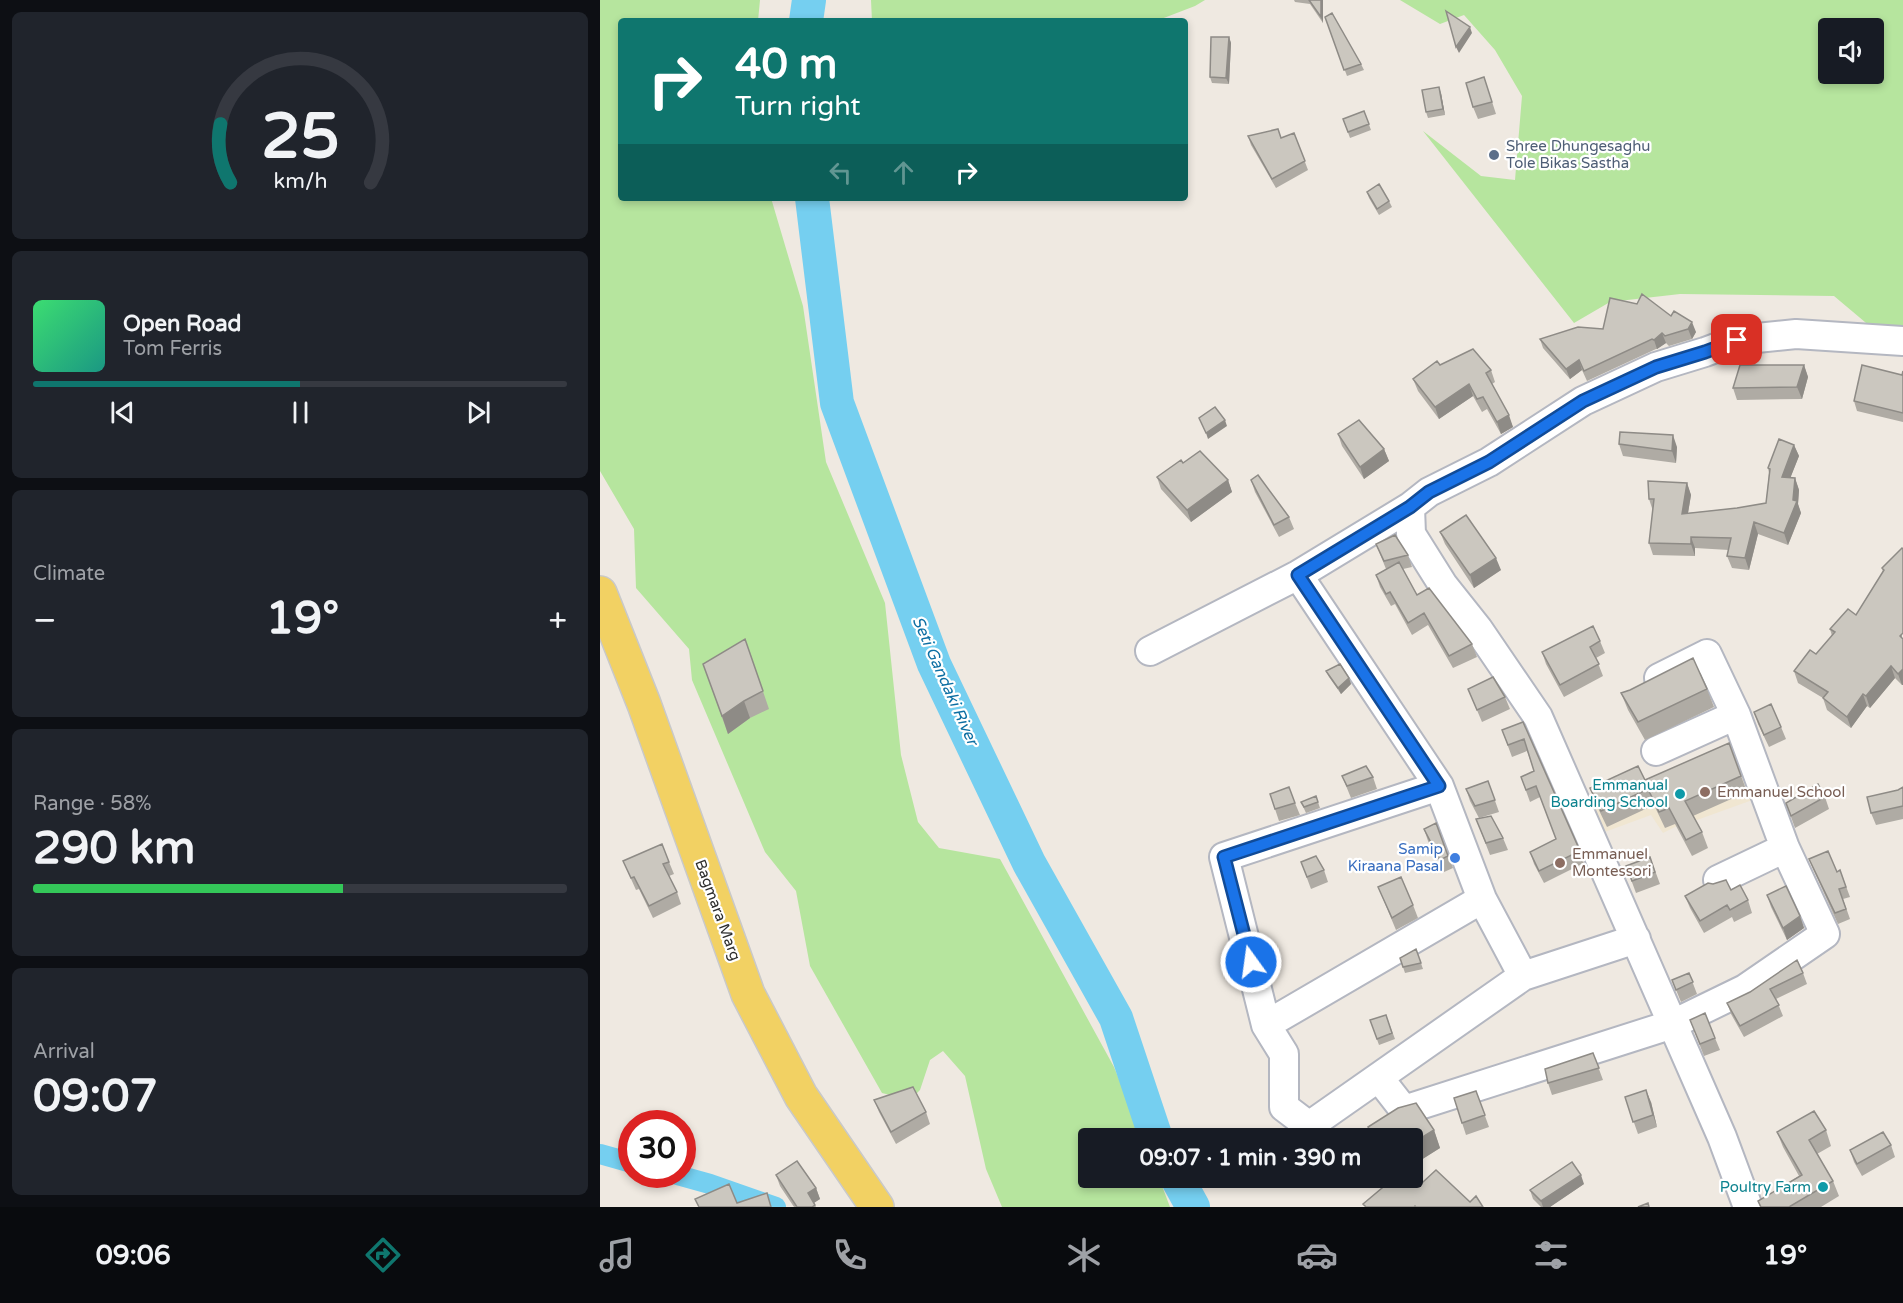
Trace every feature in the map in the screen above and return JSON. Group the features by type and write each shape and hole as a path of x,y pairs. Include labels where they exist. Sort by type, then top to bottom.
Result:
{"main road":[{"name":"Bagmara Marg","path":"600,592 644,705 748,994 801,1096 877,1207"}],"street":[{"path":"1150,651 1298,575 1410,507 1429,492 1489,462 1583,401 1656,367 1737,340 1796,334 1903,341"},
{"path":"1410,507 1411,534 1443,585 1478,629 1538,717 1722,1137 1748,1207"},
{"path":"1298,575 1439,786 1482,899 1523,976"},
{"path":"1379,1078 1404,1110 1673,1024 1745,989 1825,934 1785,848 1736,715 1707,654 1639,688"},
{"path":"1656,751 1736,715"},
{"path":"1439,786 1224,857 1266,1025 1284,1054 1284,1107 1309,1126 1523,976 1636,939"},
{"path":"1718,880 1785,848"},
{"path":"1266,1025 1482,899"}],"shaded area":[{"name":"Emmanuel School","path":"1737,754 1758,798 1697,820 1691,819 1663,833 1651,815 1602,833 1591,803 1627,786 1635,801"}],"green space":[{"path":"600,0 760,0 758,18 618,18 618,201 772,201 803,306 826,462 885,603 901,755 918,822 939,848 1000,859 1114,1067 1139,1128 1078,1128 1078,1188 1163,1188 1170,1207 1002,1207 986,1169 965,1076 943,1051 930,1060 920,1090 910,1100 882,1093 810,966 796,891 765,852 692,680 689,649 636,588 634,529 600,471"},
{"path":"871,0 1205,0 1164,18 872,18"},
{"path":"1400,0 1903,0 1903,354 1834,296 1680,294 1610,302 1574,323 1423,131 1481,176 1515,180 1522,96 1495,50 1464,15 1440,24"}],"building":[{"path":"1309,0 1321,0 1321,17"},
{"path":"1446,11 1470,27 1456,47"},
{"path":"1332,13 1361,64 1344,70 1325,17"},
{"path":"1211,37 1229,37 1226,78 1210,77"},
{"path":"1484,77 1492,102 1473,107 1466,83"},
{"path":"1439,87 1443,109 1426,112 1422,90"},
{"path":"1364,111 1369,124 1348,132 1343,119"},
{"path":"1278,129 1281,138 1294,133 1305,161 1272,179 1248,136"},
{"path":"1379,184 1389,201 1377,209 1367,192"},
{"path":"1642,294 1671,316 1674,311 1692,322 1688,329 1665,336 1662,333 1654,340 1584,371 1579,360 1566,369 1540,339 1578,327 1603,329 1610,298 1637,304"},
{"path":"1473,349 1491,370 1486,373 1509,415 1497,422 1483,397 1477,399 1469,384 1435,407 1413,379 1437,361 1440,365"},
{"path":"1740,365 1804,365 1797,387 1733,388"},
{"path":"1862,365 1902,375 1903,371 1903,413 1854,401"},
{"path":"1215,407 1225,420 1206,433 1199,418"},
{"path":"1359,420 1384,449 1360,467 1338,434"},
{"path":"1620,432 1673,435 1672,451 1619,444"},
{"path":"1779,439 1794,445 1782,477 1795,478 1793,500 1797,501 1784,533 1754,522 1745,558 1727,556 1731,538 1691,537 1691,544 1649,543 1654,499 1649,499 1648,481 1687,483 1682,514 1766,503 1770,469 1768,468"},
{"path":"1200,451 1228,480 1187,510 1157,477 1181,460 1183,463"},
{"path":"1258,475 1289,517 1274,525 1251,480"},
{"path":"1466,515 1496,558 1470,575 1440,532"},
{"path":"1395,535 1408,555 1384,561 1376,544"},
{"path":"1902,548 1903,633 1900,636 1903,639 1903,669 1898,674 1891,666 1866,696 1863,694 1847,717 1823,698 1828,692 1794,671 1810,650 1816,654 1835,632 1830,629 1848,609 1856,615 1884,570 1882,568"},
{"path":"1399,562 1417,595 1429,588 1472,644 1449,656 1424,613 1408,623 1390,592 1386,594 1376,575"},
{"path":"1593,626 1600,641 1590,647 1599,664 1560,685 1542,652"},
{"path":"745,639 763,691 722,716 703,664"},
{"path":"1693,658 1707,689 1638,722 1621,693"},
{"path":"1340,664 1349,678 1338,688 1326,671"},
{"path":"1493,677 1505,697 1477,710 1468,689"},
{"path":"1771,704 1781,727 1764,735 1754,712"},
{"path":"1523,722 1580,851 1539,871 1530,852 1556,839 1536,786 1526,790 1521,777 1534,771 1524,739 1508,745 1502,730"},
{"path":"1729,743 1741,776 1685,801 1702,832 1686,840 1669,808 1659,812 1648,789 1601,811 1590,788 1638,766 1645,780"},
{"path":"1366,766 1373,777 1347,786 1342,776"},
{"path":"1488,781 1495,800 1475,806 1466,789"},
{"path":"1818,784 1825,797 1791,816 1786,803"},
{"path":"1289,787 1295,803 1275,809 1270,794"},
{"path":"1903,787 1903,806 1871,813 1867,797"},
{"path":"1316,796 1318,802 1304,807 1301,802"},
{"path":"1491,816 1503,838 1486,843 1476,819"},
{"path":"1436,823 1448,856 1440,860 1424,829"},
{"path":"662,844 669,862 663,864 677,892 649,906 623,861"},
{"path":"1828,851 1837,872 1840,870 1846,887 1839,889 1846,909 1835,913 1809,859"},
{"path":"1316,856 1324,870 1307,877 1301,862"},
{"path":"1650,857 1655,872 1632,881 1626,866"},
{"path":"1401,877 1413,905 1392,918 1378,887"},
{"path":"1726,880 1731,890 1740,885 1748,900 1730,910 1727,905 1700,921 1685,896 1708,883 1713,884"},
{"path":"1786,886 1800,916 1783,928 1767,895"},
{"path":"1416,949 1421,963 1403,967 1400,958"},
{"path":"1797,960 1803,973 1770,989 1779,1005 1740,1026 1727,1003 1750,992"},
{"path":"1689,973 1693,982 1676,990 1672,980"},
{"path":"1705,1013 1715,1038 1700,1044 1690,1020"},
{"path":"1386,1015 1392,1033 1377,1039 1370,1020"},
{"path":"1593,1053 1599,1068 1548,1083 1545,1069"},
{"path":"913,1087 926,1112 891,1132 874,1100"},
{"path":"1646,1090 1653,1115 1633,1122 1625,1097"},
{"path":"1476,1091 1485,1115 1462,1123 1454,1098"},
{"path":"1416,1103 1434,1130 1423,1137 1423,1128 1368,1127 1398,1108"},
{"path":"1814,1111 1826,1130 1809,1140 1833,1181 1789,1207 1761,1207 1758,1201 1802,1175 1777,1132"},
{"path":"1883,1132 1891,1145 1857,1164 1850,1150"},
{"path":"797,1161 816,1188 808,1193 815,1205 812,1207 797,1207 776,1175"},
{"path":"1572,1162 1581,1175 1541,1201 1530,1190"},
{"path":"1436,1170 1470,1202 1476,1196 1483,1207 1366,1207 1363,1204 1382,1188 1423,1188 1423,1182"},
{"path":"729,1184 737,1203 767,1193 771,1207 699,1207 695,1199"}],"waterway":[{"name":"Seti Gandaki River","path":"806,18 809,0"},
{"name":"Seti Gandaki River","path":"812,201 837,403 934,664 1029,863 1116,1018 1153,1128"},
{"path":"600,1154 618,1159"},
{"path":"696,1180 776,1207"},
{"name":"Seti Gandaki River","path":"1183,1188 1193,1207"}],"place":[{"name":"Shree Dhungesaghu Tole Bikas Sastha","path":"1494,155"},
{"name":"Emmanuel School","path":"1705,792"},
{"name":"Emmanual Boarding School","path":"1680,794"},
{"name":"Samip Kiraana Pasal","path":"1455,858"},
{"name":"Emmanuel Montessori","path":"1560,863"},
{"name":"Poultry Farm","path":"1823,1187"}],"route":[{"path":"1251,962 1224,857 1439,786 1298,575 1410,507 1429,492 1489,462 1583,401 1656,367 1737,340"}]}
